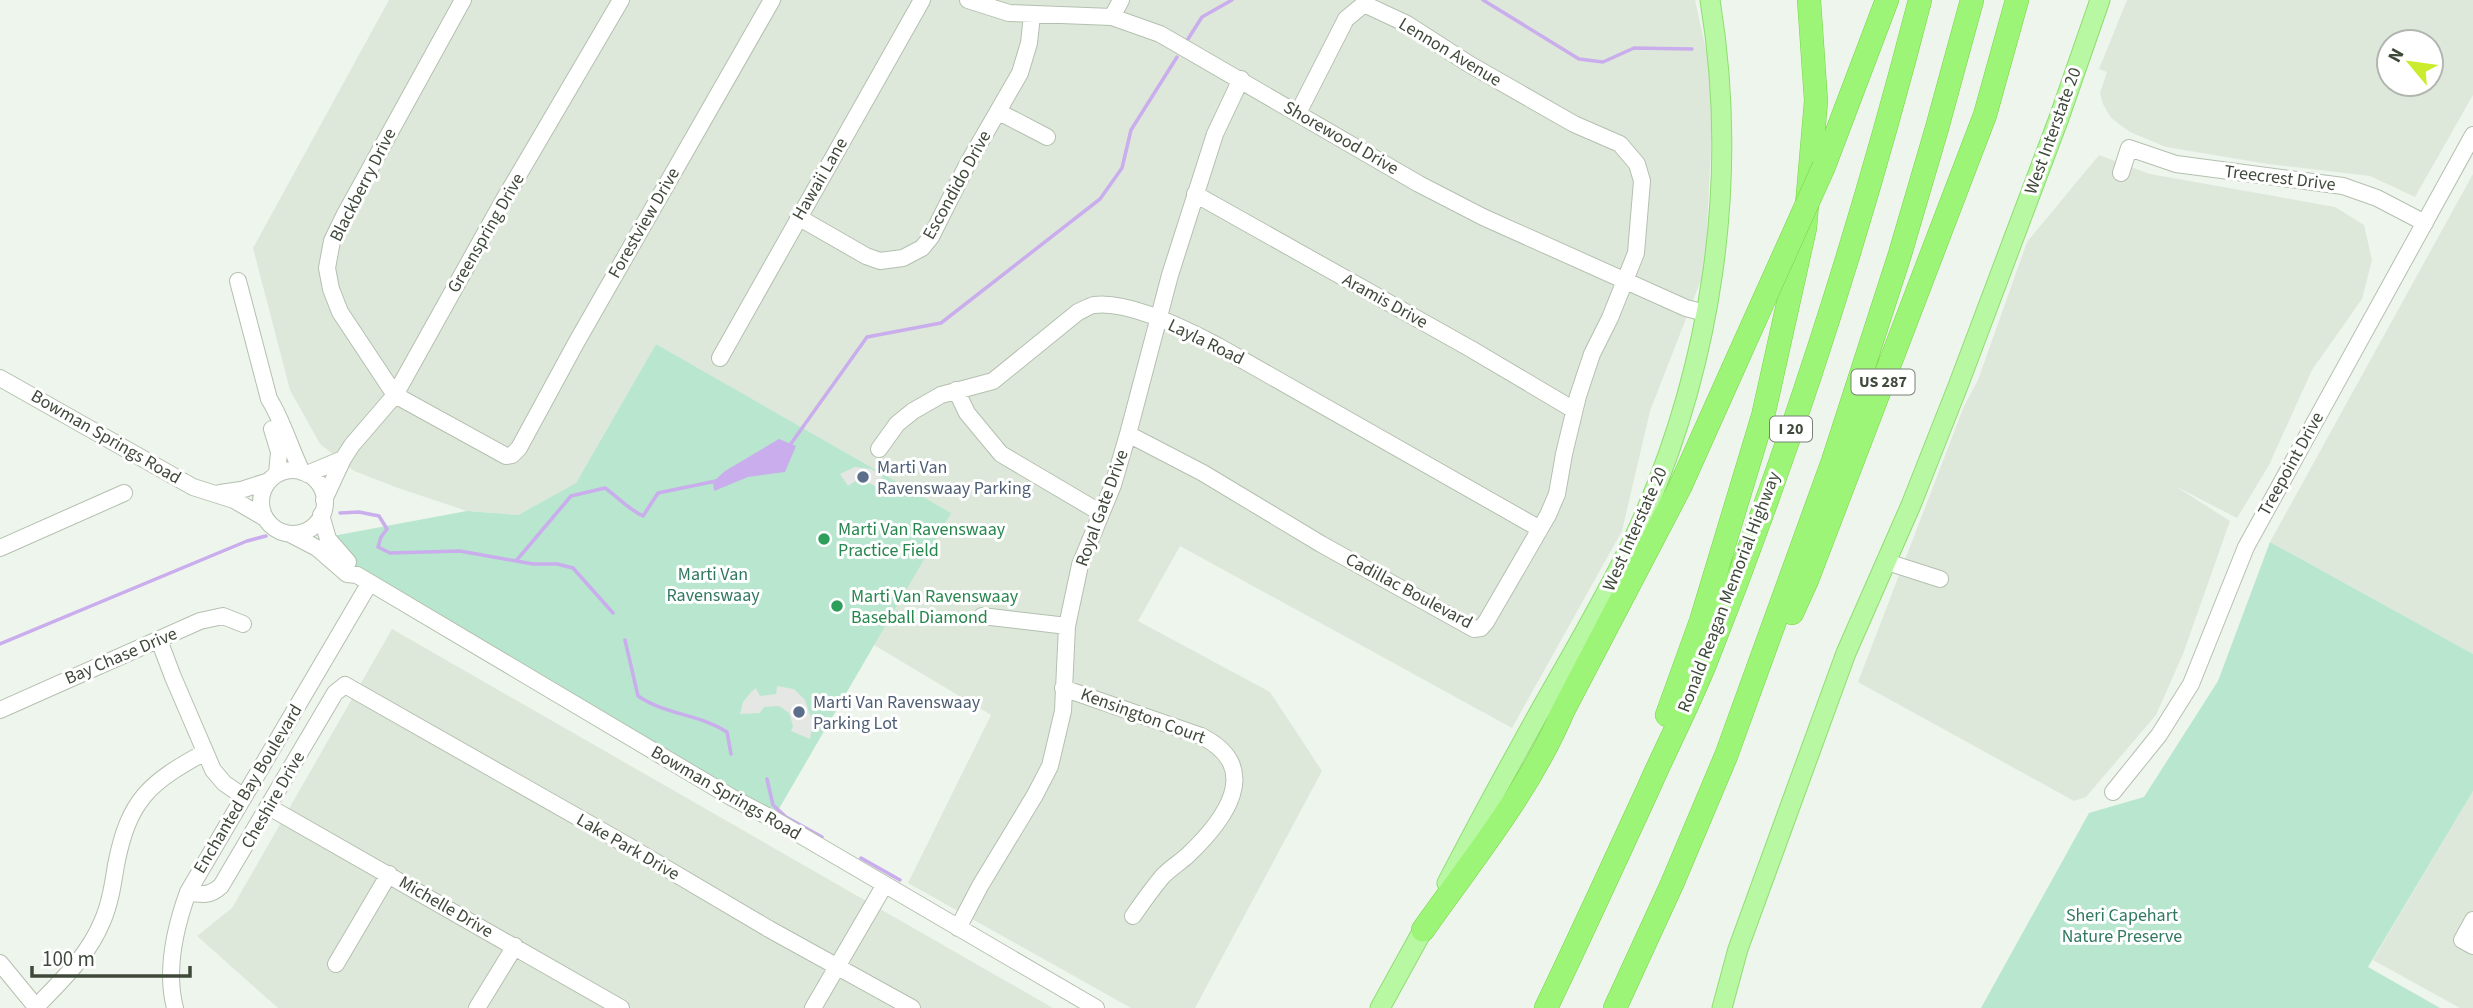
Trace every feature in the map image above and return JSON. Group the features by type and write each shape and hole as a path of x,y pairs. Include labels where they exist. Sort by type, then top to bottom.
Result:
{"highway":[{"path":"1623,843 1701,621 1763,416 1805,228 1816,101 1809,0"},
{"path":"1423,930 1548,748 1563,711 1680,487 1824,166 1887,0"},
{"name":"Ronald Reagan Memorial Highway","path":"1546,1008 1704,667 1778,468 1876,164 1920,0"},
{"path":"1615,1008 1672,884 1726,756 1866,365 1972,0"},
{"name":"US 287","path":"1726,756 1807,580 1985,114 2017,0"}],"main road":[{"name":"West Interstate 20","path":"1380,1008 1520,747 1589,627 1635,534 1671,446 1690,387 1720,220 1722,110 1710,0"},
{"name":"West Interstate 20","path":"1722,1008 1738,949 1846,653 1958,386 2059,118 2100,0"}],"street":[{"name":"Blackberry Drive","path":"463,0 345,214 332,241 327,268 331,289 340,312 396,394 506,456 512,456 519,448"},
{"name":"Greenspring Drive","path":"323,507 343,459 396,394 502,203 621,0"},
{"name":"Forestview Drive","path":"519,448 772,0"},
{"name":"Hawaii Lane","path":"720,358 922,0"},
{"name":"Shorewood Drive","path":"968,0 1009,13 1112,17 1160,34 1419,184 1483,218 1686,308 1705,313"},
{"path":"1112,17 1121,0"},
{"name":"Lennon Avenue","path":"1298,113 1346,19 1364,4 1406,24 1469,64 1574,124 1620,144 1637,164 1640,172"},
{"name":"Escondido Drive","path":"798,218 880,261 903,258 922,248 931,237 967,165 1020,73 1029,43 1032,15"},
{"name":"Royal Gate Drive","path":"958,928 1050,766 1063,711 1067,626 1080,565 1113,485 1195,194 1215,134 1241,79"},
{"name":"Escondido Drive","path":"999,112 1047,136"},
{"name":"Treepoint Drive","path":"2113,792 2159,734 2191,684 2246,547 2473,135"},
{"name":"Treecrest Drive","path":"2121,173 2130,148 2176,164 2343,186 2377,198 2425,223"},
{"name":"Cadillac Boulevard","path":"1128,434 1203,473 1474,629 1481,628 1540,530 1557,494 1574,410 1592,354 1632,266 1642,200 1640,172"},
{"name":"Aramis Drive","path":"1195,194 1574,410"},
{"path":"214,494 241,490 273,478 287,471 304,473 316,480 322,489 323,507 310,528 300,533 290,534 272,526 265,518 261,499 273,478 279,453 268,414 269,399 238,281"},
{"name":"Layla Road","path":"879,449 897,424 913,411 941,395 993,381 1074,315 1093,305 1115,307 1160,319 1219,346 1540,530"},
{"name":"Bowman Springs Road","path":"0,378 194,487 247,505 265,518"},
{"path":"956,390 967,413 1001,454 1101,513"},
{"path":"269,399 277,411 288,443 304,473"},
{"path":"304,473 343,459"},
{"path":"0,548 124,493"},
{"name":"Bowman Springs Road","path":"323,507 328,539 363,579"},
{"name":"Bowman Springs Road","path":"290,534 317,548 347,574 363,579 1096,1008"},
{"path":"1886,562 1940,579"},
{"name":"Enchanted Bay Boulevard","path":"175,1008 172,962 175,937 188,892 244,797 363,579"},
{"name":"Bay Chase Drive","path":"0,709 200,621 223,616 243,624"},
{"path":"982,616 1067,626"},
{"path":"159,640 213,770 224,783 244,797"},
{"name":"Cheshire Drive","path":"188,892 213,894 221,886 335,693 345,685"},
{"name":"Lake Park Drive","path":"345,685 912,1008"},
{"name":"Kensington Court","path":"1063,688 1201,736 1226,753 1232,764 1236,786 1227,810 1187,856 1164,875 1133,916"},
{"path":"0,963 37,1008 81,959 102,925 123,835 136,806 164,776 205,752"},
{"name":"Michelle Drive","path":"269,807 621,1008"},
{"path":"336,964 389,874"},
{"path":"813,1008 884,886"},
{"path":"2468,943 2473,920"},
{"path":"477,1008 515,946"}],"shaded area":[{"path":"389,0 1695,0 1714,86 1705,270 1650,411 1622,531 1512,728 1180,546 1138,621 1270,692 1322,771 1195,1008 1131,1008 908,883 991,715 874,645 950,513 656,344 576,483 518,515 467,511 398,488 354,471 320,444 290,390 253,248"},
{"path":"2127,0 2473,0 2473,95 2415,197 2370,176 2268,164 2166,147 2130,132 2111,118 2100,93 2107,72 2099,69"},
{"path":"2099,155 2150,174 2335,207 2364,225 2372,260 2362,299 2312,370 2269,465 2237,518 2175,486 2230,521 2183,654 2156,715 2086,797 2074,801 1858,682 1964,406 1978,380 2027,242"},
{"path":"2473,174 2473,654 2270,542"},
{"path":"779,439 796,446 785,472 748,477 714,491 713,482 725,471"},
{"name":"Marti Van Ravenswaay Parking","path":"855,467 871,469 883,477 877,487 860,478 848,486 840,474"},
{"path":"392,629 1053,1008 278,1008 197,936 232,908"},
{"name":"Marti Van Ravenswaay Parking Lot","path":"777,686 794,689 805,700 813,724 810,739 791,731 793,726 789,713 779,706 764,707 760,713 740,714 743,702 756,688 760,696 776,694"},
{"path":"2473,791 2473,1008 2460,1008 2373,960"}],"green space":[{"name":"Marti Van Ravenswaay","path":"656,344 951,513 773,819 311,540 467,511 518,515 576,483"},
{"name":"Sheri Capehart Nature Preserve","path":"2270,542 2473,654 2473,791 2368,967 2440,1008 1981,1008 2089,813 2144,797 2218,681"}],"waterway":[{"path":"1188,39 1202,17 1232,0"},
{"path":"1483,0 1579,59 1603,62 1634,48 1692,49"},
{"path":"790,445 867,337 941,323 1100,199 1122,168 1131,130 1177,57"},
{"path":"516,561 571,496 605,488 643,516 658,493 716,481"},
{"path":"340,513 359,512 379,516 387,529 378,547 390,553 460,551 573,568 613,613"},
{"path":"0,644 247,541 266,536"},
{"path":"625,640 638,696 727,732 731,754"},
{"path":"767,779 773,805 786,817 822,837"},
{"path":"861,858 900,880"}],"place":[{"name":"Marti Van Ravenswaay Parking","path":"863,477"},
{"name":"Marti Van Ravenswaay Practice Field","path":"824,539"},
{"name":"Marti Van Ravenswaay Baseball Diamond","path":"837,606"},
{"name":"Marti Van Ravenswaay Parking Lot","path":"799,712"}]}
